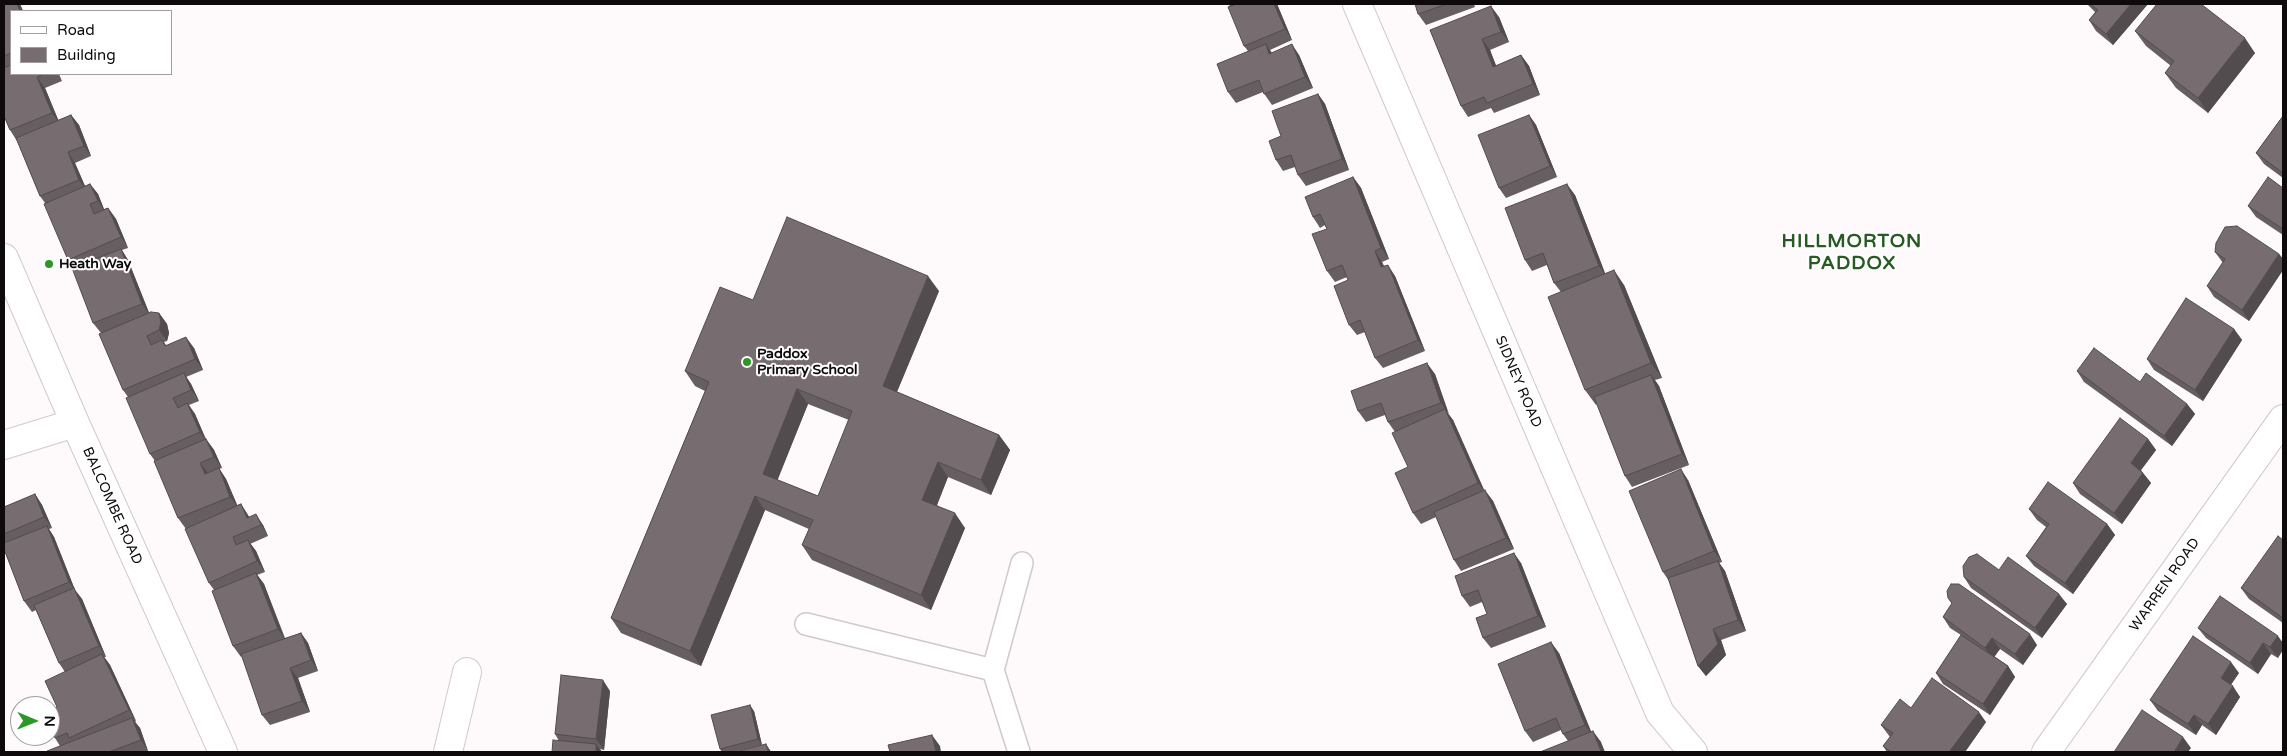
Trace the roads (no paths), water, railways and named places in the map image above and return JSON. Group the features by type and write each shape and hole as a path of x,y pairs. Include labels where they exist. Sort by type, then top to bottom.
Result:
{"street":[{"name":"SIDNEY ROAD","path":"1357,4 1660,713 1693,752"},
{"name":"BALCOMBE ROAD","path":"4,258 75,423 223,752"},
{"name":"WARREN ROAD","path":"2046,752 2283,419"},
{"path":"4,445 75,423"},
{"path":"448,752 467,672"}],"lane":[{"path":"1019,752 993,670 1022,562"},
{"path":"806,624 993,670"}],"place":[{"name":"Heath Way","path":"49,264"},
{"name":"Paddox Primary School","path":"747,362"}],"district":[{"name":"HILLMORTON PADDOX","path":"1852,253"}]}
